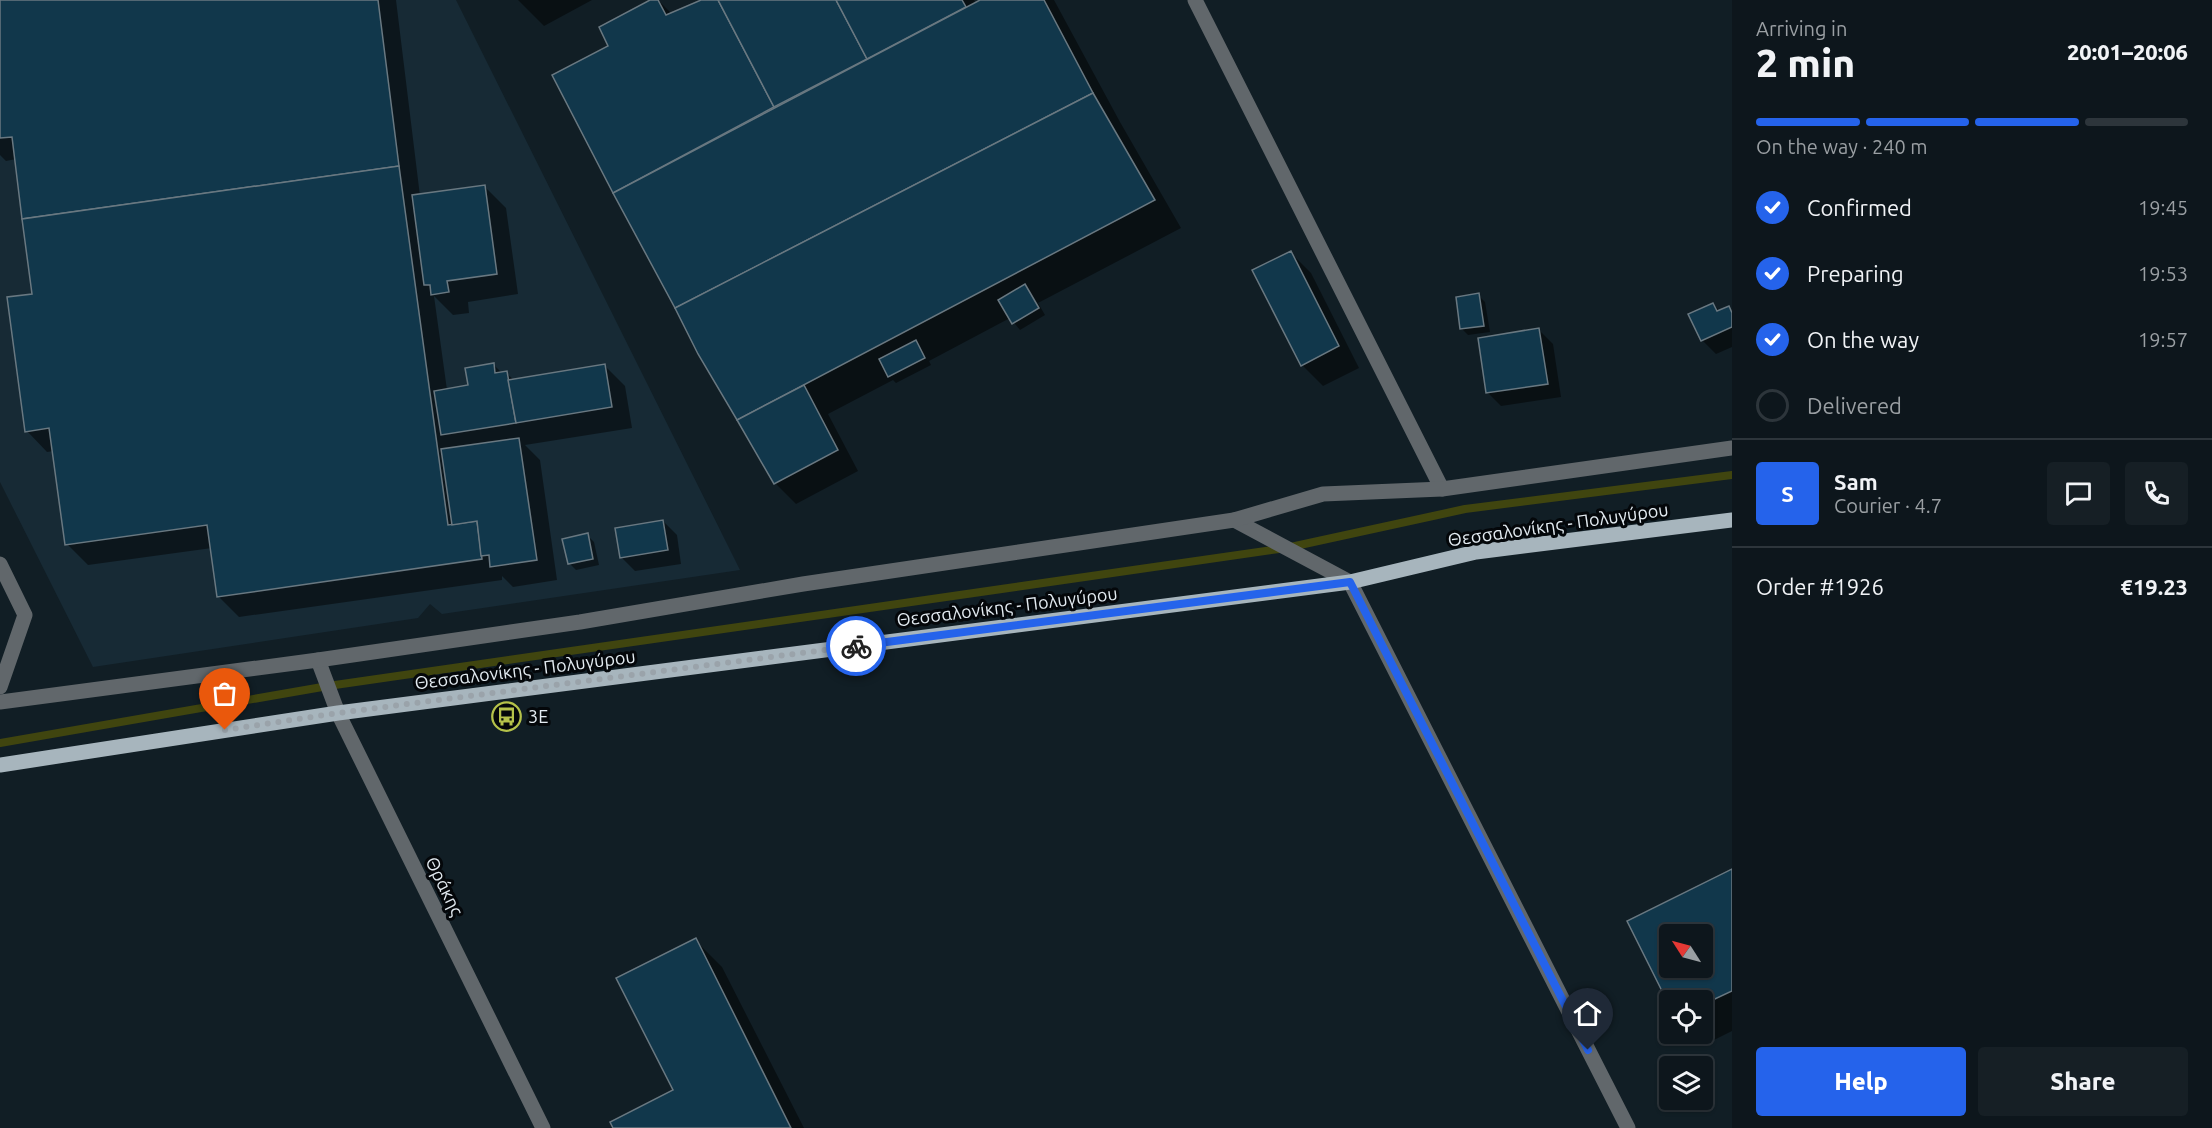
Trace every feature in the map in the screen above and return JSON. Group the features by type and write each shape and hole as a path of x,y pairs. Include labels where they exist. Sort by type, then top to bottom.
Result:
{"main road":[{"name":"Θεσσαλονίκης - Πολυγύρου","path":"0,765 338,713 1350,582 1476,552 1732,520"}],"street":[{"path":"1195,0 1442,489"},
{"path":"0,702 318,660 580,622 815,582 1234,520 1323,494 1442,489 1732,448"},
{"path":"1234,520 1350,582 1628,1128"},
{"path":"0,564 25,615 0,687"},
{"name":"Θράκης","path":"318,660 338,713 543,1128"}],"shaded area":[{"path":"0,0 456,0 740,570 442,614 430,604 418,618 93,667 0,482"}],"building":[{"path":"0,0 378,0 399,166 22,219 12,137 0,138"},
{"path":"650,0 658,0 666,15 701,0 718,0 774,107 613,193 552,75 608,46 599,27"},
{"path":"718,0 836,0 867,59 774,107"},
{"path":"836,0 962,0 966,7 867,59"},
{"path":"980,0 1044,0 1093,93 675,308 613,193"},
{"path":"1093,93 1155,200 737,420 698,354 675,308"},
{"path":"399,166 448,525 477,521 482,559 217,597 207,525 65,545 49,428 25,432 7,297 32,294 22,219"},
{"path":"485,185 497,274 447,281 449,292 431,295 430,285 424,285 412,195"},
{"path":"1291,251 1339,346 1301,366 1252,270"},
{"path":"1025,284 1039,308 1012,324 998,300"},
{"path":"1479,293 1484,326 1460,329 1456,297"},
{"path":"1713,303 1717,311 1729,306 1732,313 1732,327 1701,341 1688,314"},
{"path":"1539,328 1548,384 1486,393 1478,338"},
{"path":"916,340 925,358 888,377 879,359"},
{"path":"494,363 495,373 507,371 516,423 441,435 434,391 468,385 465,368"},
{"path":"605,364 612,407 516,423 508,380"},
{"path":"804,385 838,450 774,484 737,420"},
{"path":"519,438 537,560 490,567 489,555 481,556 477,521 452,525 441,449"},
{"path":"663,520 668,550 620,558 615,528"},
{"path":"588,533 593,559 568,564 562,539"},
{"path":"1732,869 1732,991 1713,1000 1713,990 1662,990 1627,921"},
{"path":"696,938 791,1128 613,1128 610,1122 673,1090 616,978"}],"waterway":[{"path":"0,743 328,686 1286,548 1465,509 1732,475"}],"way so far":[{"path":"225,730 338,713 856,646"}],"place":[{"name":"3Ε","path":"507,716"}],"route":[{"path":"856,646 1350,582 1588,1050"}]}
